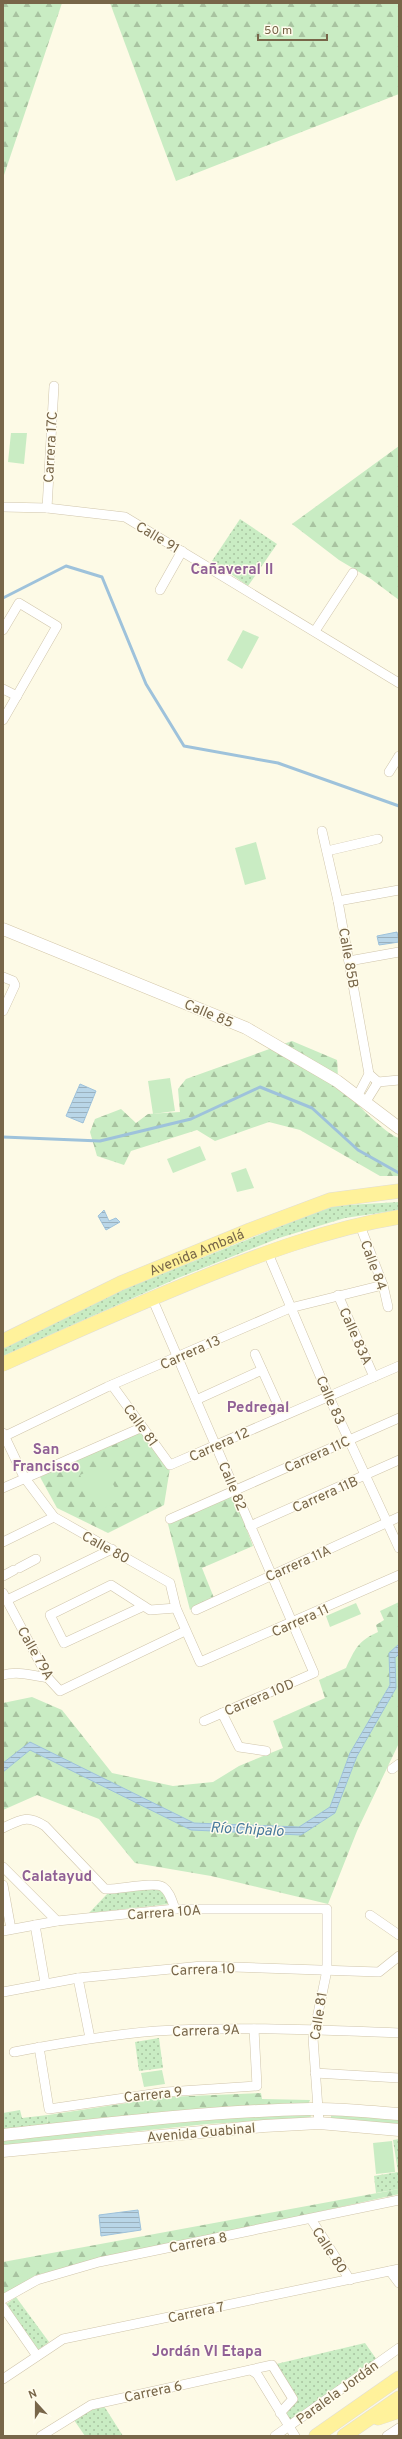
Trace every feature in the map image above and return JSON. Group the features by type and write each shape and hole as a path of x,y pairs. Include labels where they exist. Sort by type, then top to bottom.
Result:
{"main road":[{"name":"Calle 85","path":"3,929 246,1028 336,1081 399,1128"},
{"name":"Avenida Ambalá","path":"3,1342 121,1283 250,1230 330,1200 399,1191"},
{"name":"Avenida Ambalá","path":"3,1364 152,1298 266,1252 359,1223 399,1216"},
{"name":"Avenida Guabinal","path":"3,2135 120,2122 263,2111 318,2109 399,2114"},
{"name":"Avenida Guabinal","path":"3,2151 264,2126 320,2123 399,2130"},
{"path":"364,2402 379,2388 399,2374"},
{"path":"316,2436 399,2378"},
{"path":"347,2434 399,2398"},
{"path":"347,2434 376,2419 399,2411"}],"street":[{"name":"Carrera 17C","path":"47,508 54,386"},
{"name":"Calle 91","path":"3,507 47,508 125,517 399,683"},
{"path":"160,590 182,551"},
{"path":"315,631 353,573"},
{"path":"3,630 19,603 56,626 3,720"},
{"path":"3,688 17,696"},
{"path":"389,772 399,756"},
{"name":"Calle 85B","path":"322,831 328,851 338,901 369,1074"},
{"path":"328,851 378,839"},
{"path":"338,901 399,890"},
{"path":"349,961 399,952"},
{"path":"3,977 13,981 15,985 3,1011"},
{"path":"361,1100 369,1074 378,1082"},
{"path":"361,1100 378,1082 399,1080"},
{"name":"Calle 84","path":"359,1223 383,1285 388,1307"},
{"name":"Calle 83","path":"266,1252 348,1440 399,1548"},
{"name":"Carrera 13","path":"4,1436 112,1385 290,1308 383,1285"},
{"name":"Calle 83A","path":"338,1295 374,1377"},
{"name":"Calle 82","path":"152,1298 314,1674"},
{"path":"255,1354 282,1416"},
{"name":"Carrera 12","path":"170,1465 399,1366"},
{"path":"196,1400 262,1370"},
{"name":"Calle 81","path":"112,1385 170,1465"},
{"name":"Carrera 11C","path":"170,1519 399,1418"},
{"path":"3,1488 24,1477 138,1429"},
{"name":"Calle 80","path":"4,1436 24,1477 54,1517 170,1583 176,1608 200,1662"},
{"name":"Carrera 11B","path":"250,1526 366,1476 399,1460"},
{"path":"3,1542 54,1517"},
{"name":"Carrera 11A","path":"196,1610 399,1517"},
{"path":"5,1597 112,1549"},
{"path":"3,1576 36,1560"},
{"name":"Carrera 11","path":"200,1662 293,1623 399,1575"},
{"path":"144,1606 64,1643 50,1615 110,1585 144,1606 150,1610 176,1608"},
{"name":"Calle 79A","path":"5,1597 48,1678 60,1691 185,1631"},
{"path":"3,1675 10,1673 31,1674 48,1678"},
{"name":"Carrera 10D","path":"204,1721 314,1674"},
{"path":"222,1713 240,1747 266,1752"},
{"path":"3,1828 23,1818 36,1821 45,1826 105,1889 117,1890 158,1884 164,1887 171,1896 175,1909"},
{"path":"3,1867 57,1921"},
{"path":"3,1885 7,1930"},
{"name":"Carrera 10A","path":"7,1930 57,1921 175,1909 327,1909"},
{"name":"Calle 81","path":"320,2123 315,2073 313,2030 327,1970 327,1909"},
{"path":"45,1983 37,1925 47,1911"},
{"path":"370,1915 399,1935"},
{"name":"Carrera 10","path":"3,1992 78,1978 202,1966 379,1972 399,1956"},
{"path":"78,1978 90,2038"},
{"name":"Carrera 9A","path":"14,2052 90,2038 158,2031 254,2029 399,2034"},
{"name":"Carrera 9","path":"39,2047 49,2108 166,2092 257,2086 254,2029"},
{"path":"315,2073 399,2078"},
{"name":"Carrera 8","path":"3,2299 37,2280 100,2262 399,2200"},
{"name":"Calle 80","path":"311,2219 350,2280"},
{"path":"395,2270 399,2283"},
{"name":"Carrera 7","path":"3,2379 63,2339 395,2270"},
{"path":"3,2307 37,2356"},
{"name":"Paralela Jordán","path":"275,2436 399,2348"},
{"name":"Carrera 6","path":"41,2436 91,2405 272,2365 293,2399 280,2413"},
{"path":"251,2370 256,2374 295,2436"},
{"path":"387,2436 399,2428"}],"green space":[{"path":"3,3 62,3 3,178"},
{"path":"110,3 399,3 399,94 176,181"},
{"path":"11,433 27,433 24,464 8,462"},
{"path":"399,446 399,600 371,579 339,560 292,524"},
{"path":"240,519 277,544 248,586 212,561"},
{"path":"243,630 259,637 242,669 227,660"},
{"path":"256,842 266,879 245,885 235,848"},
{"path":"292,1041 337,1060 340,1084 359,1106 377,1123 385,1130 399,1138 399,1176 380,1176 300,1130 269,1122 215,1141 197,1130 131,1151 124,1165 97,1156 90,1132 95,1119 121,1109 136,1123 148,1114 180,1112 178,1089 186,1079"},
{"path":"170,1078 175,1111 153,1114 148,1081"},
{"path":"200,1146 206,1160 173,1173 167,1159"},
{"path":"246,1168 254,1188 237,1192 231,1173"},
{"path":"399,1202 399,1210 345,1218 279,1238 178,1278 3,1356 3,1347 127,1288 331,1206"},
{"path":"145,1429 170,1468 164,1505 108,1533 57,1508 40,1477"},
{"path":"103,1464 121,1500 98,1511 80,1475"},
{"path":"233,1494 253,1546 202,1568 214,1598 190,1610 168,1524"},
{"path":"399,1602 399,1743 357,1831 328,1904 211,1876 135,1863 99,1819 37,1795 3,1810 3,1703 32,1697 62,1710 112,1773 173,1786 213,1782 239,1766 283,1748 273,1721 325,1698 319,1680 346,1668 361,1642 378,1632 376,1625 384,1620 380,1611"},
{"path":"356,1603 361,1614 330,1627 326,1616"},
{"path":"158,1886 163,1889 169,1904 89,1913 108,1893"},
{"path":"159,2038 163,2068 139,2071 135,2042"},
{"path":"162,2070 165,2084 144,2087 141,2073"},
{"path":"261,2093 262,2099 310,2100 307,2107 47,2124 48,2115 167,2097"},
{"path":"20,2110 22,2118 48,2115 47,2124 3,2129 3,2113"},
{"path":"310,2112 311,2118 207,2124 3,2145 3,2139 127,2125"},
{"path":"331,2113 399,2117 399,2126 331,2120"},
{"path":"399,2139 399,2189 376,2193 374,2176 398,2172 393,2140"},
{"path":"392,2141 395,2172 376,2174 373,2143"},
{"path":"399,2189 399,2194 36,2275 3,2296 3,2262"},
{"path":"16,2297 49,2342 38,2350 5,2305"},
{"path":"365,2343 377,2360 287,2423 280,2413 293,2399 272,2365"},
{"path":"104,2406 123,2436 85,2436 74,2420 89,2410"}],"water":[{"path":"397,932 399,942 379,945 377,936"},
{"path":"80,1084 96,1091 83,1123 66,1116"},
{"path":"104,1210 109,1221 116,1218 120,1222 106,1230 98,1216"},
{"name":"Río Chipalo","path":"399,1644 399,1654 395,1658 396,1688 357,1756 335,1813 301,1835 191,1830 30,1750 3,1772 3,1763 30,1742 194,1823 299,1827 330,1807 350,1753 390,1685 389,1653"},
{"path":"138,2210 141,2230 101,2236 99,2215"}],"waterway":[{"path":"3,598 66,566 102,577 146,684 184,746 278,763 399,806"},
{"path":"3,1137 100,1141 191,1119 260,1087 312,1108 358,1150 399,1173"}],"district":[{"name":"Cañaveral II","path":"232,569"},
{"name":"Pedregal","path":"258,1407"},
{"name":"San Francisco","path":"46,1458"},
{"name":"Calatayud","path":"57,1876"},
{"name":"Jordán VI Etapa","path":"207,2351"}]}
